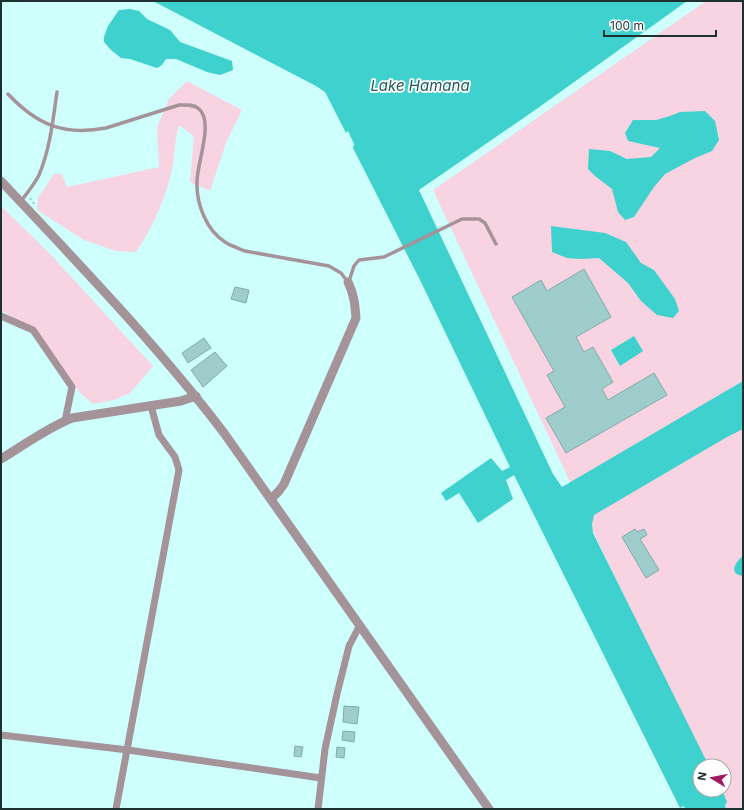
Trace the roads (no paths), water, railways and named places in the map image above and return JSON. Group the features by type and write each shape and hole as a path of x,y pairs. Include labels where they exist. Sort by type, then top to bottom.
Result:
{"street":[{"path":"1,181 83,267 196,396 271,499 489,809"},
{"path":"271,499 284,484 356,318 355,301 348,282"},
{"path":"1,316 33,330 72,387 65,421"},
{"path":"1,459 72,418 181,401 196,396"},
{"path":"116,809 179,470 176,457 159,435 150,406"},
{"path":"318,809 325,749 349,646 360,625"},
{"path":"1,735 128,750 321,778"}],"lane":[{"path":"20,202 30,190 38,176 45,156 57,92"},
{"path":"8,94 28,113 41,121 69,130 96,130 123,123 172,106 189,105 198,108 201,110 206,124 197,181 202,212 210,227 225,242 245,251 329,266 340,273 348,282 354,266 359,260 367,258 375,259 392,254 462,219 479,219 485,222 496,244"}],"water":[{"name":"Lake Hamana","path":"153,1 687,1 538,108 419,190 553,474 562,487 743,381 743,429 594,515 592,524 593,533 705,758 692,758 692,798 725,798 727,802 725,805 726,809 685,809 684,806 680,808 514,475 506,480 513,499 478,523 459,493 446,501 441,493 491,458 502,471 510,467 420,280 353,148 354,144 348,131 346,133 325,92"},
{"path":"130,9 139,11 147,19 170,30 180,42 232,61 233,70 220,75 207,72 176,59 166,59 162,65 157,68 130,59 121,58 104,42 104,37 108,26 119,10"},
{"path":"705,111 715,121 719,140 712,151 665,174 654,187 634,217 625,220 618,212 612,189 588,169 589,149 610,151 627,159 651,157 660,148 628,141 625,133 633,120 656,120 680,112"},
{"path":"551,226 605,233 626,242 641,263 654,270 675,299 679,311 673,318 657,315 641,301 628,283 599,258 567,258 552,252"},
{"path":"634,336 643,351 620,366 611,350"},
{"path":"743,556 743,576 738,575 734,568"}]}
